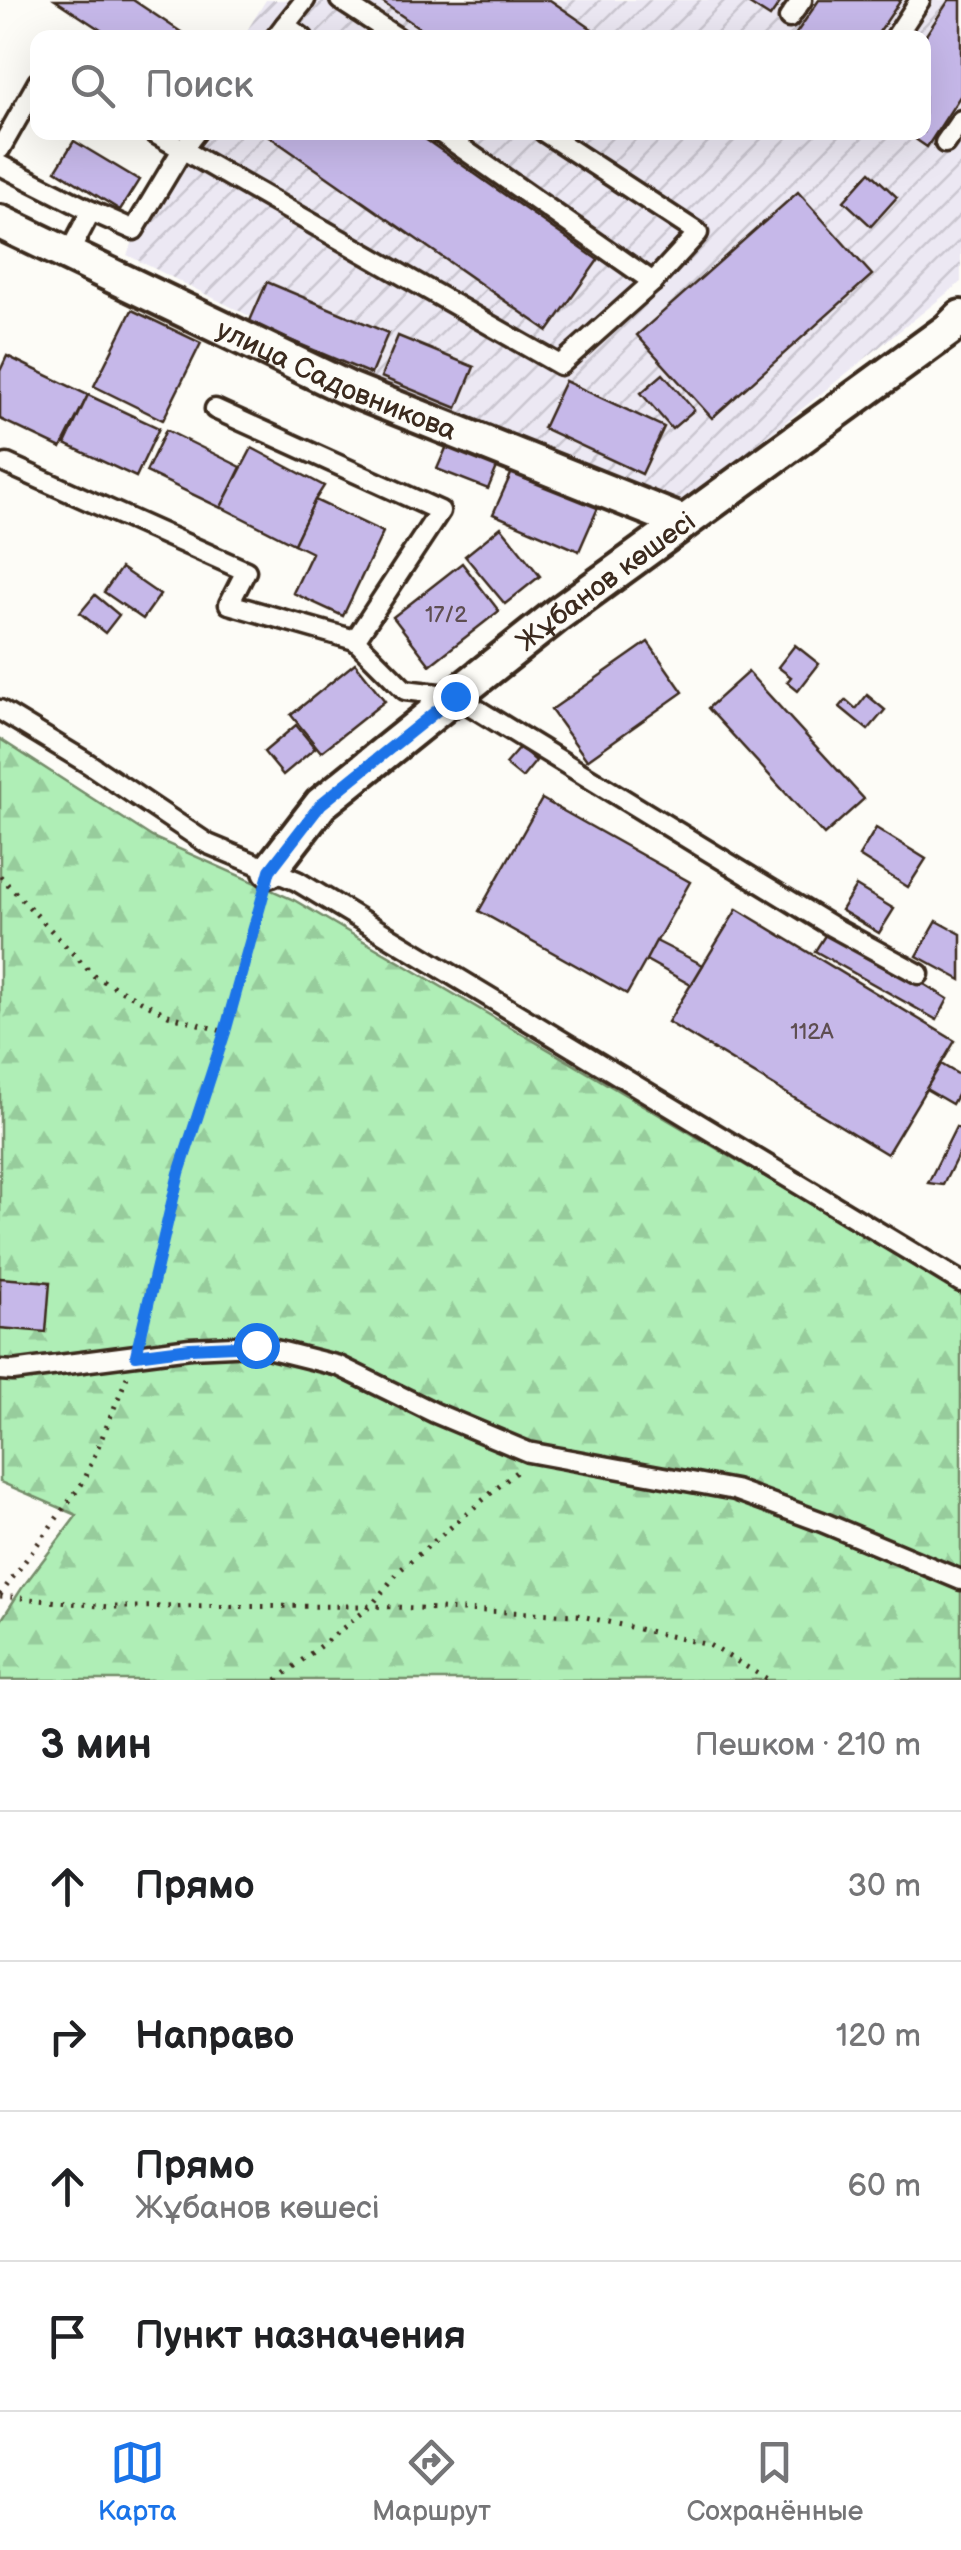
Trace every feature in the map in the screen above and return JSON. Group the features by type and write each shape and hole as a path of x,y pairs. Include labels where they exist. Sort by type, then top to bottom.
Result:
{"street":[{"name":"улица Садовникова","path":"0,222 347,388 683,522"},
{"name":"Жұбанов көшесі","path":"270,870 321,804 455,696 557,615 948,330 961,316"}],"lane":[{"path":"281,30 305,0"},
{"path":"340,0 386,30"},
{"path":"789,18 802,0"},
{"path":"900,30 920,0"},
{"path":"0,149 30,96"},
{"path":"945,144 961,120"},
{"path":"165,140 560,366 653,282 698,232 556,140"},
{"path":"0,165 134,230 190,140"},
{"path":"450,140 653,282"},
{"path":"68,254 92,212"},
{"path":"215,409 440,511 356,640"},
{"path":"7,464 246,570 229,604 356,640 405,690 455,696 831,926 918,974"},
{"path":"0,710 208,844 298,881 961,1282"},
{"path":"0,1370 190,1348 256,1345 340,1366 435,1412 537,1454 736,1490 961,1580"}],"path":[{"path":"0,1596 84,1482 136,1355 179,1173 225,1032 270,870"},
{"path":"0,876 94,976 168,1015 225,1032"},
{"path":"277,1680 371,1606 400,1571 537,1454"},
{"path":"0,1596 110,1607 371,1606 577,1615 709,1645 768,1680"}],"shaded area":[{"path":"266,0 961,0 961,282 684,503 474,428 127,255 183,140 931,140 931,30 247,30"}],"green space":[{"path":"0,739 152,837 294,900 961,1292 961,1680 0,1680 0,1622 77,1515 0,1482"}],"building":[{"path":"55,0 133,0 178,30 101,30"},
{"path":"379,0 550,0 593,30 422,30"},
{"path":"743,0 782,0 770,17"},
{"path":"819,0 901,0 880,30 798,30"},
{"path":"949,0 961,0 961,95 927,147 917,140 931,140 929,30"},
{"path":"274,140 426,140 598,260 548,331"},
{"path":"74,141 139,180 120,210 56,170"},
{"path":"870,172 897,197 871,226 844,201"},
{"path":"798,192 872,275 712,418 637,335"},
{"path":"267,282 388,333 371,374 249,323"},
{"path":"132,310 201,343 163,420 94,386"},
{"path":"398,336 474,367 457,408 381,377"},
{"path":"7,356 88,395 61,448 0,419 0,371"},
{"path":"663,374 694,410 672,429 641,393"},
{"path":"565,381 664,427 642,474 543,428"},
{"path":"88,395 159,428 136,477 65,444"},
{"path":"166,430 241,467 221,508 146,472"},
{"path":"450,439 500,460 488,489 437,469"},
{"path":"252,448 324,486 294,544 221,507"},
{"path":"516,463 601,501 579,551 493,514"},
{"path":"315,500 383,532 343,616 293,593 312,553 294,544"},
{"path":"501,527 540,576 505,604 465,556"},
{"path":"462,563 499,611 430,665 393,617"},
{"path":"121,568 160,595 143,619 104,592"},
{"path":"95,595 119,615 105,633 80,613"},
{"path":"648,642 683,692 587,760 551,710"},
{"path":"795,645 819,664 798,691 787,682 791,677 778,667"},
{"path":"355,663 385,701 321,752 291,715"},
{"path":"748,672 864,799 824,835 708,708"},
{"path":"867,695 885,710 868,730 840,707 846,700 856,709"},
{"path":"296,725 315,748 283,775 264,752"},
{"path":"520,747 536,761 522,778 505,764"},
{"path":"542,799 690,882 627,994 479,911"},
{"path":"876,828 926,859 908,887 859,856"},
{"path":"856,886 894,909 879,933 841,910"},
{"path":"737,909 955,1041 887,1154 668,1022"},
{"path":"937,921 961,934 961,980 917,956"},
{"path":"831,926 948,999 937,1020 815,951"},
{"path":"656,941 703,965 691,985 646,960"},
{"path":"941,1064 961,1076 961,1088 952,1104 926,1089"},
{"path":"956,1127 961,1130 961,1149 943,1185 928,1183"},
{"path":"0,1278 50,1282 46,1332 0,1328"}],"route":[{"path":"256,1345 136,1355 179,1173 225,1032 270,870 321,804 455,696"}]}
